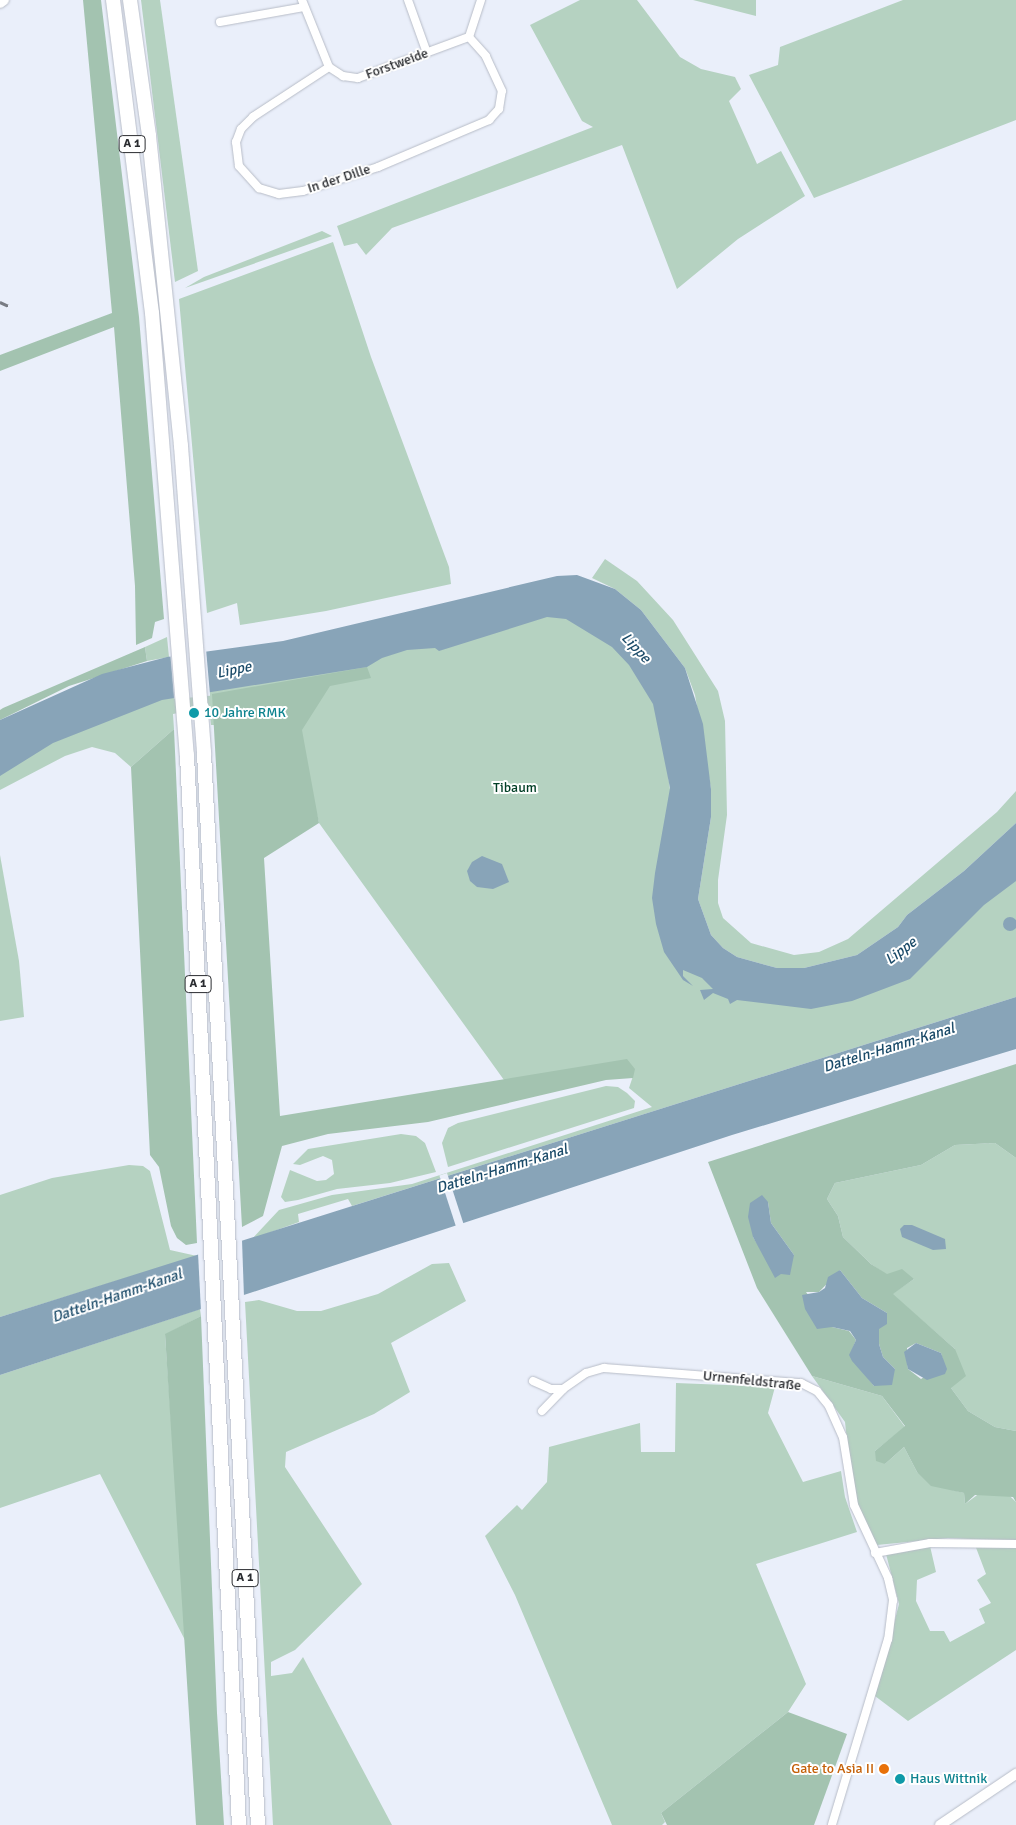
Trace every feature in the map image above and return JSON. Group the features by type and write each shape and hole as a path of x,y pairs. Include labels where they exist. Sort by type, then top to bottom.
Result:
{"highway":[{"name":"A 1","path":"113,0 152,313 176,593 187,755 239,1825"},
{"name":"A 1","path":"130,0 167,308 192,590 204,753 258,1825"},
{"path":"229,1825 235,1767"}],"main road":[{"path":"0,4 4,0"},
{"path":"940,1825 1016,1774"}],"street":[{"path":"408,0 428,53"},
{"path":"469,36 481,0"},
{"path":"220,22 303,4 329,67"},
{"name":"Forstweide","path":"329,67 343,76 358,78 469,36"},
{"name":"In der Dille","path":"329,67 253,117 241,129 236,142 239,166 259,188 279,194 303,191 378,167 489,120 502,103 500,84 486,56 469,36"},
{"name":"Urnenfeldstraße","path":"542,1411 563,1389 586,1372 604,1368 800,1383 817,1391 832,1412 841,1431 854,1506 892,1592 891,1624 832,1825"},
{"path":"533,1381 551,1389 563,1389"},
{"path":"875,1552 938,1543 1016,1544"}],"green space":[{"path":"83,0 101,0 139,317 164,619 155,622 152,638 136,645 135,586 114,327 0,371 0,355 112,313"},
{"path":"141,0 160,0 198,271 175,282"},
{"path":"580,0 637,0 680,57 701,69 735,77 741,89 729,101 757,164 781,151 805,196 738,239 677,289 622,145 392,228 366,255 357,243 344,246 337,226 593,127 582,121 530,25"},
{"path":"693,0 756,0 756,16"},
{"path":"903,0 1016,0 1016,120 814,198 749,75 778,65 780,47"},
{"path":"322,231 332,236 185,288 204,277"},
{"path":"333,242 371,357 449,567 451,584 326,611 240,625 237,603 207,613 179,299"},
{"path":"605,559 637,581 673,620 718,691 725,721 727,815 718,880 718,903 723,918 751,943 794,955 819,952 848,939 997,812 1016,791 1016,823 964,871 907,915 898,927 857,955 804,968 777,968 737,957 723,948 711,935 698,899 711,817 711,789 695,695 685,668 641,610 615,589 592,578"},
{"name":"Tibaum","path":"555,598 652,658 691,943 811,988 1016,851 1016,997 352,1206 348,1199 298,1214 299,1222 252,1239 279,1210 332,1195 412,1184 652,1107 629,1088 633,1076 504,1080 319,823 317,815 217,725 211,725 209,707 173,714 174,729 131,767 115,753 92,747 65,756 0,790 0,744 32,728"},
{"path":"167,637 169,657 147,661 145,647"},
{"path":"145,647 147,661 69,686 0,720 0,710 3,708"},
{"path":"367,667 371,678 330,686 302,730 319,823 264,858 280,1116 627,1059 635,1069 633,1078 606,1080 428,1122 328,1134 282,1146 263,1216 242,1227 212,694"},
{"path":"174,729 197,1243 186,1245 177,1238 171,1226 159,1167 150,1155 131,767"},
{"path":"0,855 19,961 24,1017 0,1021"},
{"path":"1016,1064 1016,1158 995,1143 955,1145 921,1165 835,1183 827,1199 838,1216 843,1237 871,1264 887,1274 902,1269 914,1279 893,1294 955,1349 966,1376 951,1388 968,1411 995,1427 1016,1431 1016,1502 1013,1497 975,1495 965,1504 964,1493 931,1486 917,1472 904,1447 885,1464 876,1461 875,1451 905,1426 882,1396 812,1376 757,1288 708,1162","holes":["768,1202 771,1223 794,1255 763,1253 753,1237","840,1270 862,1298 887,1313 878,1329 879,1344 883,1357 895,1369 874,1386 850,1355 856,1340 849,1331 832,1327 806,1292 819,1292","916,1343 941,1353 944,1364 921,1379 908,1369 907,1348"]},
{"path":"606,1086 618,1087 627,1093 635,1101 634,1108 448,1167 442,1143 448,1128 458,1123"},
{"path":"401,1134 416,1136 425,1143 436,1172 390,1183 337,1189 298,1200 285,1202 281,1197 290,1170 317,1181 326,1180 334,1174 332,1160 323,1156 300,1165 293,1164 308,1149"},
{"path":"995,1143 1016,1158 1016,1431 995,1427 968,1411 951,1388 955,1349 892,1294 914,1279 887,1275 871,1264 843,1237 838,1216 827,1199 835,1183 921,1165 955,1145"},
{"path":"129,1165 143,1166 150,1171 170,1250 197,1256 0,1317 0,1195 52,1178"},
{"path":"449,1263 466,1301 391,1343 410,1392 374,1414 286,1452 285,1467 362,1584 295,1650 271,1662 271,1676 292,1673 303,1657 392,1825 273,1825 245,1302 259,1300 297,1311 321,1311 378,1294 432,1264"},
{"path":"200,1309 201,1316 165,1335 187,1644 100,1474 0,1508 0,1375"},
{"path":"201,1316 217,1713 224,1825 196,1825 165,1334"},
{"path":"812,1376 882,1396 905,1427 875,1451 885,1464 904,1447 917,1472 949,1489 964,1493 965,1504 995,1482 1016,1502 1016,1541 948,1538 877,1545 859,1511 852,1488 845,1422"},
{"path":"676,1383 775,1387 768,1413 803,1482 841,1471 845,1497 857,1532 756,1564 806,1684 788,1712 661,1813 665,1822 662,1825 612,1825 515,1595 485,1536 517,1505 522,1510 547,1482 549,1447 640,1423 641,1452 675,1452"},
{"path":"975,1545 1016,1547 1016,1650 908,1721 875,1696 899,1604 886,1554 930,1546 936,1572 917,1580 916,1601 930,1631 944,1631 950,1642 985,1623 979,1609 991,1603 977,1580 986,1574"},
{"path":"788,1712 847,1734 814,1825 667,1825 661,1813"}],"water":[{"name":"Lippe","path":"577,575 615,589 641,610 685,668 703,724 711,789 711,817 698,899 711,935 723,948 737,957 777,968 804,968 857,955 898,927 907,915 964,871 1016,823 1016,881 984,905 910,979 852,1001 811,1009 737,1000 730,1004 728,999 713,993 704,1000 700,990 713,989 702,978 683,970 683,976 693,986 683,980 664,952 656,924 652,898 670,788 653,704 629,665 612,647 566,619 547,617 439,651 435,648 407,650 382,658 367,667 162,700 53,743 0,776 0,720 102,674 167,657 283,641 557,576"},
{"path":"482,856 502,864 509,882 493,889 477,887 470,881 467,871 472,862"},
{"path":"1010,917 1015,919 1017,924 1015,929 1010,931 1005,929 1003,924 1005,919"},
{"name":"Datteln-Hamm-Kanal","path":"1016,997 1016,1049 732,1135 0,1375 0,1317"},
{"path":"762,1195 768,1202 771,1223 794,1255 790,1275 781,1274 775,1278 753,1237 748,1217 750,1203"},
{"path":"904,1225 912,1225 945,1239 946,1249 933,1250 902,1237 900,1229"},
{"path":"840,1270 862,1298 887,1313 887,1324 879,1329 879,1344 883,1357 895,1369 892,1385 874,1386 852,1361 849,1355 856,1340 850,1331 832,1327 817,1329 805,1309 802,1295 819,1292 825,1288 828,1277"},
{"path":"916,1343 941,1353 947,1369 945,1374 927,1380 908,1369 904,1352"}],"pier":[{"path":"206,649 210,696 174,699 170,652"},
{"path":"447,1173 464,1225 456,1228 439,1175"},
{"path":"242,1240 244,1297 201,1311 198,1253"}],"railway":[{"path":"0,302 15,309"}],"place":[{"name":"10 Jahre RMK","path":"194,713"},
{"name":"Gate to Asia II","path":"884,1769"},
{"name":"Haus Wittnik","path":"900,1779"}]}
